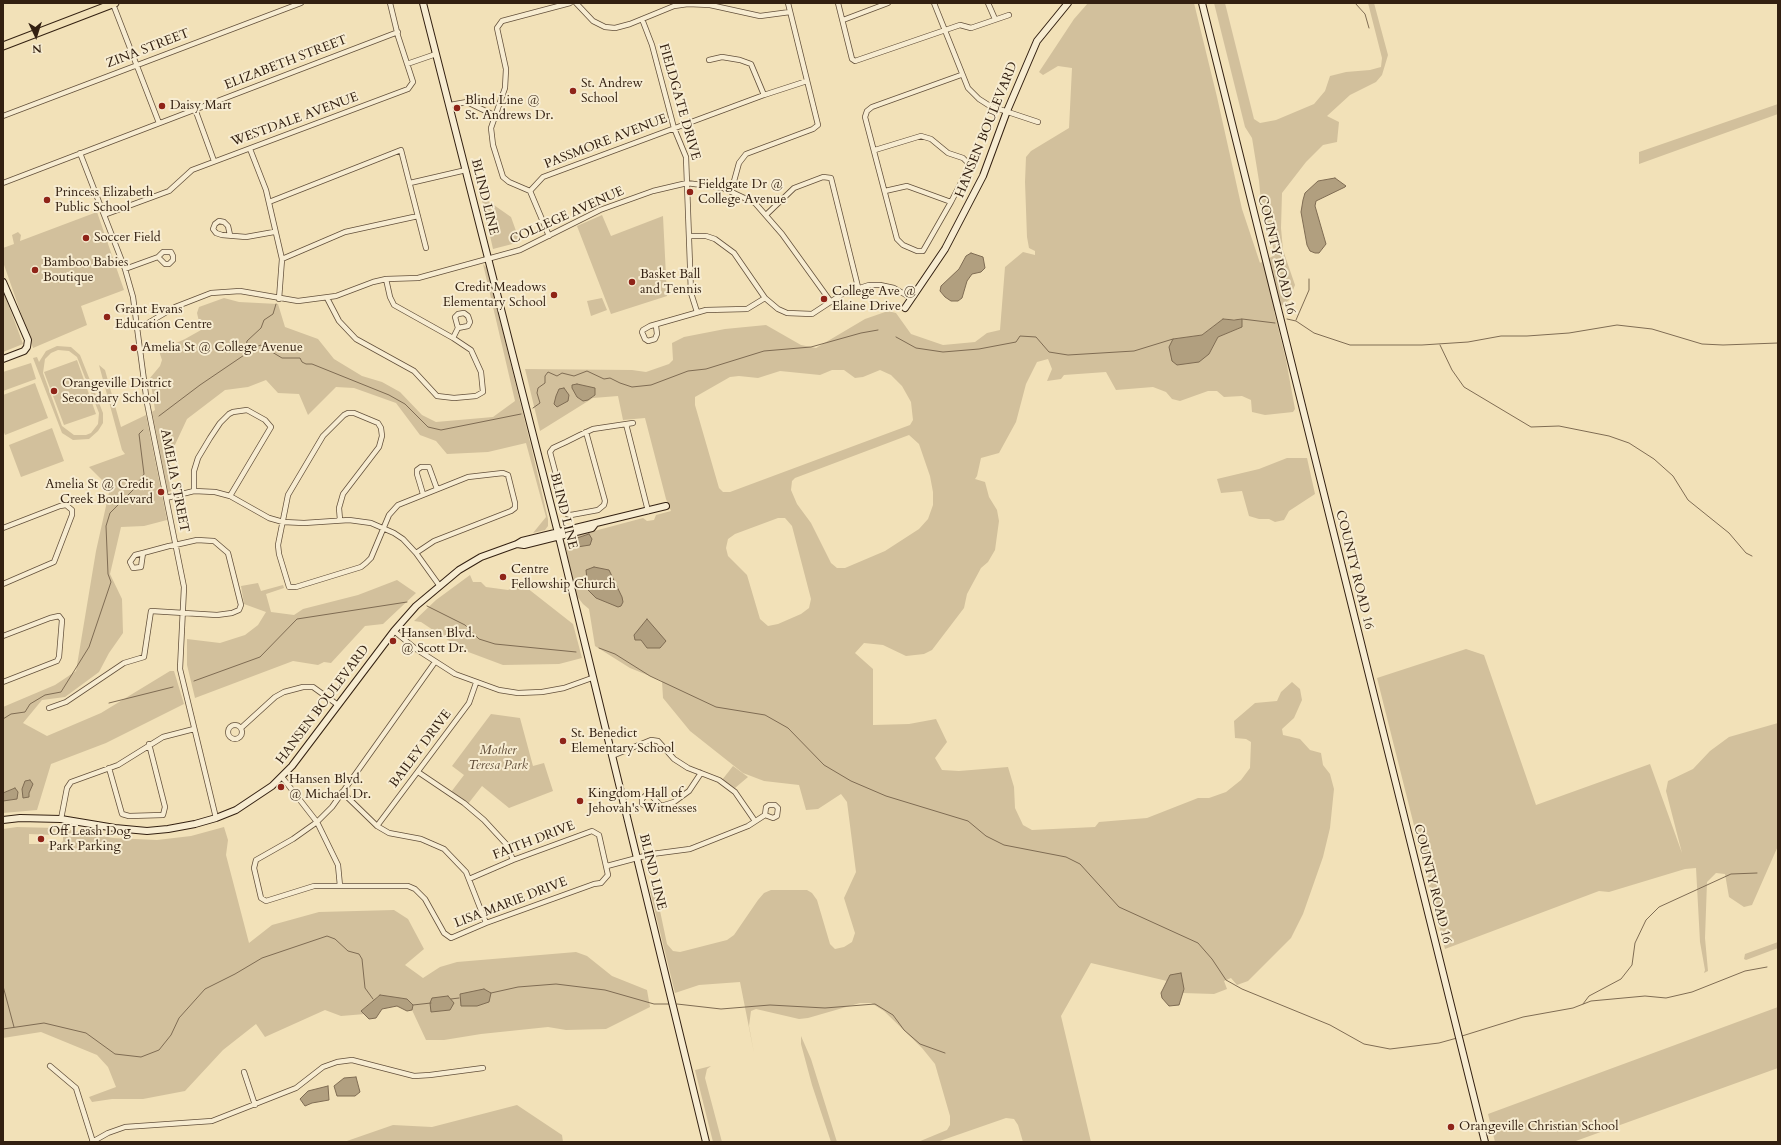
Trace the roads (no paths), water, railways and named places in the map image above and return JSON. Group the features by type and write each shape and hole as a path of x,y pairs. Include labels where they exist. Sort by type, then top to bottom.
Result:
{"main road":[{"path":"96,11 100,3"},
{"path":"3,46 114,3"}],"street":[{"path":"114,3 159,123"},
{"name":"ZINA STREET","path":"3,116 301,3"},
{"path":"390,3 407,64 436,54"},
{"name":"BLIND LINE","path":"423,3 450,105 487,260 558,534 706,1142"},
{"path":"549,236 530,191 509,182 503,177 491,136 494,115 505,88 506,69 497,28 502,21 570,3"},
{"path":"576,3 593,21 605,27 620,27 674,6 697,3 760,16 790,12"},
{"path":"732,192 739,163 746,154 817,128 818,122 788,3"},
{"path":"838,3 852,59 855,61 960,25 971,28 1009,15"},
{"path":"843,20 888,3"},
{"path":"934,3 961,75 968,88 979,99 1006,111 1038,122"},
{"path":"988,3 995,19"},
{"name":"HANSEN BOULEVARD","path":"905,308 956,229 983,176 1006,111 1037,41 1068,3"},
{"name":"COUNTY ROAD 16","path":"1202,3 1485,1142"},
{"name":"FIELDGATE DRIVE","path":"642,19 652,45 674,128 686,157 691,293 697,312"},
{"name":"ELIZABETH STREET","path":"3,183 398,32"},
{"path":"710,60 722,57 740,60 751,64 764,95"},
{"name":"WESTDALE AVENUE","path":"104,215 169,191 192,170 408,89 413,82 407,64"},
{"path":"875,150 921,136 931,139 948,153 966,160 968,167 952,202 925,250 920,251 903,245 897,239 875,150 865,117 867,111 961,75"},
{"name":"PASSMORE AVENUE","path":"530,191 543,178 764,95 808,81"},
{"path":"450,105 467,102 494,115"},
{"path":"195,109 214,161"},
{"path":"250,149 269,202 274,232 282,259 280,299"},
{"path":"269,202 402,150 426,248"},
{"name":"AMELIA STREET","path":"80,153 125,269 133,296 147,403 184,587 184,612 180,669 216,818"},
{"path":"410,183 466,170"},
{"path":"767,214 794,188 823,177 831,178 858,287"},
{"name":"COLLEGE AVENUE","path":"136,326 148,324 175,307 211,293 240,291 298,301 327,298 386,279 418,278 520,250 600,210 653,190 687,183 706,185 732,192 755,203 767,214 831,302"},
{"path":"885,191 907,186 952,202"},
{"path":"282,259 345,232 418,216"},
{"path":"230,235 246,237 274,232"},
{"path":"690,236 706,236 715,239 734,253 765,298 778,309 806,315 818,312 844,293 858,287 880,285 894,288 911,298"},
{"path":"125,269 158,257"},
{"path":"327,298 339,321 356,338 414,371 437,396 454,398 476,396 483,392 480,372 474,354 453,338 394,305 390,297 386,279"},
{"path":"3,282 28,340 27,347 23,351 3,359"},
{"path":"656,326 697,312 711,309 747,309 765,298"},
{"path":"453,338 458,328"},
{"path":"194,491 194,471 198,458 210,438 220,423 229,414 247,410 265,420 272,427 230,496"},
{"path":"340,520 339,508 343,494 379,446 382,436 381,428 378,422 354,413 344,415 323,436 288,495 278,545 287,585 292,588 361,567 371,558 383,527 392,510 398,505 468,477 506,473 508,475 515,508 511,511 434,541 416,553"},
{"path":"586,432 605,501 604,505 598,510 575,515 568,514 550,452 553,448 586,432 593,429 633,423"},
{"path":"626,424 648,511"},
{"path":"424,494 417,474 417,470 421,467 429,467 437,489"},
{"path":"166,498 194,491 215,492 230,496 269,518 283,522 304,523 340,520 358,521 383,527 403,539 416,553 439,585"},
{"path":"3,528 66,505 70,506 72,515 54,562 3,584"},
{"name":"HANSEN BOULEVARD","path":"3,820 20,818 61,819 114,828 147,830 168,829 216,818 257,798 282,777 302,755 394,631 416,606 439,585 481,557 517,544 524,545 558,534 592,528 595,524 666,506"},
{"path":"48,708 66,702 124,663 144,658 152,611 184,612 198,615 232,613 239,610 240,605 228,553 214,541 203,540 143,553"},
{"path":"3,636 50,618 59,616 62,620 59,657 56,661 3,682"},
{"path":"394,631 434,662 455,674 476,683 506,691 534,693 564,688 592,678"},
{"name":"LISA MARIE DRIVE","path":"434,662 332,807 317,822 293,839 256,860 254,868 261,898 268,901 314,886 400,885 415,889 429,906 446,936 450,938 486,922 594,884 601,883 608,876 606,866"},
{"name":"BAILEY DRIVE","path":"377,826 468,703 476,683"},
{"path":"240,728 275,697 292,689 311,686 338,705"},
{"path":"61,819 67,788 71,782 118,765 163,737 194,729"},
{"path":"612,756 651,740 658,740 674,759 701,773 719,780 735,792 755,821"},
{"path":"109,768 122,814 128,816 163,815 165,807 150,744"},
{"path":"418,772 464,803 484,820 507,845 513,860"},
{"path":"660,806 681,799 689,791 701,773"},
{"path":"282,777 317,822 338,865 340,886"},
{"path":"342,792 377,826 389,832 421,839 444,849 461,866 469,879 486,922"},
{"path":"606,866 667,850 690,848 748,826 765,815"},
{"name":"FAITH DRIVE","path":"469,879 513,860 592,831 599,835 606,866"},
{"path":"50,1066 76,1088 93,1142 108,1133 125,1127 206,1123 296,1088 323,1067 337,1062 352,1060 414,1076 430,1076 483,1068"},
{"path":"244,1072 255,1105"}],"waterway":[{"path":"1355,3 1365,14 1369,28"},
{"path":"1296,320 1309,290 1309,279"},
{"path":"245,354 247,341 261,328 264,320 273,314 276,304"},
{"path":"1242,319 1275,323"},
{"path":"1287,319 1296,321 1314,333 1350,345 1422,345 1468,342 1501,336 1569,333 1617,325 1652,329 1702,344 1723,345 1778,343"},
{"path":"533,408 540,403 537,393 538,388 545,383 545,376 548,372 557,376 562,373 574,376 587,371 604,379 610,378 632,387 651,385 688,371 706,369 764,351 811,347 861,333 878,330"},
{"path":"896,337 916,348 943,352 979,349 1016,342 1020,336 1036,337 1049,352 1068,355 1134,351 1173,339"},
{"path":"267,344 270,345 272,352 282,358 300,358 302,362 306,364 312,364 389,395 405,404 428,427 441,430 521,414"},
{"path":"159,416 200,385 256,347 261,345 264,348"},
{"path":"1440,345 1452,370 1464,387 1531,427 1559,426 1609,436 1629,443 1654,459 1673,476 1688,500 1729,533 1746,553 1752,556"},
{"path":"3,719 11,714 25,712 30,704 45,695 61,692 89,647 111,582 108,574 106,526 110,513 134,489 144,474 139,434 143,430"},
{"path":"194,681 260,657 297,619 407,602"},
{"path":"427,606 465,625 479,639 495,644 576,652"},
{"path":"599,648 615,654 650,676 716,707 765,715 788,728 824,765 851,781 886,796 968,821 986,836 1004,845 1066,857 1080,864 1119,907 1198,943 1212,959 1226,980 1242,989 1330,1025 1364,1044 1390,1049 1439,1043 1457,1038"},
{"path":"109,703 173,687"},
{"path":"1583,1004 1589,996 1621,979 1632,965 1635,943 1646,920 1659,907 1731,874 1757,873"},
{"path":"3,1029 44,1023 86,1033 115,1054 141,1057 159,1050 171,1035 179,1018 205,989 262,958 327,936 335,939 348,951 359,954 362,959 365,988 373,999"},
{"path":"1462,1036 1523,1017 1573,1008 1591,1001 1645,996 1666,998 1692,992 1745,971 1767,967"},
{"path":"491,993 518,987 556,984 605,990 654,1004 669,1004"},
{"path":"3,986 14,1027"},
{"path":"451,999 459,998"},
{"path":"413,1005 431,1003"},
{"path":"677,1004 721,1009 770,1005 825,1008 875,1004 893,1015 904,1030 920,1044 945,1053"}],"place":[{"name":"St. Andrew School","path":"573,91"},
{"name":"Daisy Mart","path":"162,106"},
{"name":"Blind Line @ St. Andrews Dr.","path":"457,108"},
{"name":"Fieldgate Dr @ College Avenue","path":"690,192"},
{"name":"Princess Elizabeth Public School","path":"47,200"},
{"name":"Soccer Field","path":"86,238"},
{"name":"Bamboo Babies Boutique","path":"35,270"},
{"name":"Basket Ball and Tennis","path":"632,282"},
{"name":"Credit Meadows Elementary School","path":"554,295"},
{"name":"College Ave @ Elaine Drive","path":"824,299"},
{"name":"Grant Evans Education Centre","path":"107,317"},
{"name":"Amelia St @ College Avenue","path":"134,348"},
{"name":"Orangeville District Secondary School","path":"54,391"},
{"name":"Amelia St @ Credit Creek Boulevard","path":"161,492"},
{"name":"Centre Fellowship Church","path":"503,577"},
{"name":"Hansen Blvd. @ Scott Dr.","path":"393,641"},
{"name":"St. Benedict Elementary School","path":"563,741"},
{"name":"Hansen Blvd. @ Michael Dr.","path":"281,787"},
{"name":"Kingdom Hall of Jehovah's Witnesses","path":"580,801"},
{"name":"Off Leash Dog Park Parking","path":"41,839"},
{"name":"Orangeville Christian School","path":"1451,1127"}],"park label":[{"name":"Mother Teresa Park","path":"498,758"}]}
